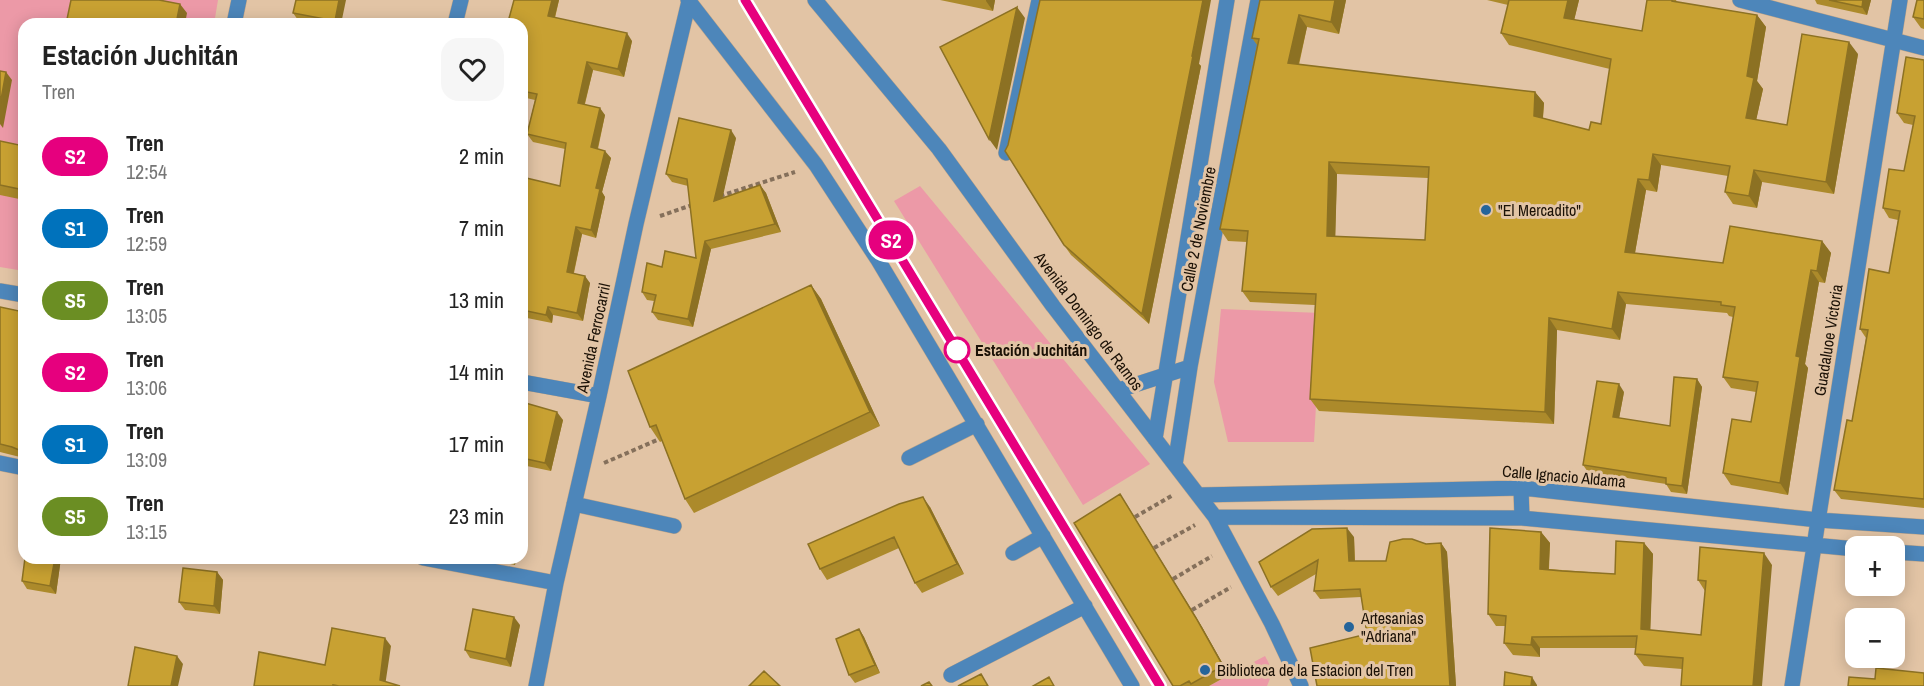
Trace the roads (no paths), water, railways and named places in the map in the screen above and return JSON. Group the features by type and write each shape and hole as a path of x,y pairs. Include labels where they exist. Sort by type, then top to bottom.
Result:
{"street":[{"path":"235,18 239,0"},
{"path":"456,18 460,0"},
{"name":"Avenida Domingo de Ramos","path":"815,0 939,149 1053,306 1215,517 1272,624 1301,686"},
{"path":"1006,153 1039,0"},
{"name":"Calle 2 de Noviembre","path":"1155,439 1227,0"},
{"name":"Calle 2 de Noviembre","path":"1175,465 1190,367 1258,0"},
{"path":"1740,0 1924,48"},
{"name":"Guadaluoe Victoria","path":"1792,686 1900,0"},
{"path":"689,1 816,165 878,260 1132,686"},
{"name":"Avenida Ferrocarril","path":"536,686 556,582 636,224 689,1"},
{"path":"0,291 18,294"},
{"path":"1119,390 1190,367"},
{"path":"528,383 599,396"},
{"path":"909,458 977,424"},
{"path":"0,463 18,467"},
{"path":"1521,488 1522,518"},
{"name":"Calle Ignacio Aldama","path":"1199,495 1521,488 1818,520 1924,527"},
{"path":"574,504 674,526"},
{"path":"1215,517 1522,518 1845,548"},
{"path":"1013,553 1043,536"},
{"path":"1905,553 1924,554"},
{"path":"456,564 556,582"},
{"path":"951,675 1085,606"},
{"path":"1288,686 1293,670"}],"railway":[{"path":"745,0 1160,686"}],"train":[{"name":"S2","path":"745,0 1160,686"}],"place":[{"name":"\"El Mercadito\"","path":"1486,210"},
{"name":"Estación Juchitán","path":"957,350"},
{"name":"Artesanias \"Adriana\"","path":"1349,627"},
{"name":"Biblioteca de la Estacion del Tren","path":"1205,670"}]}
